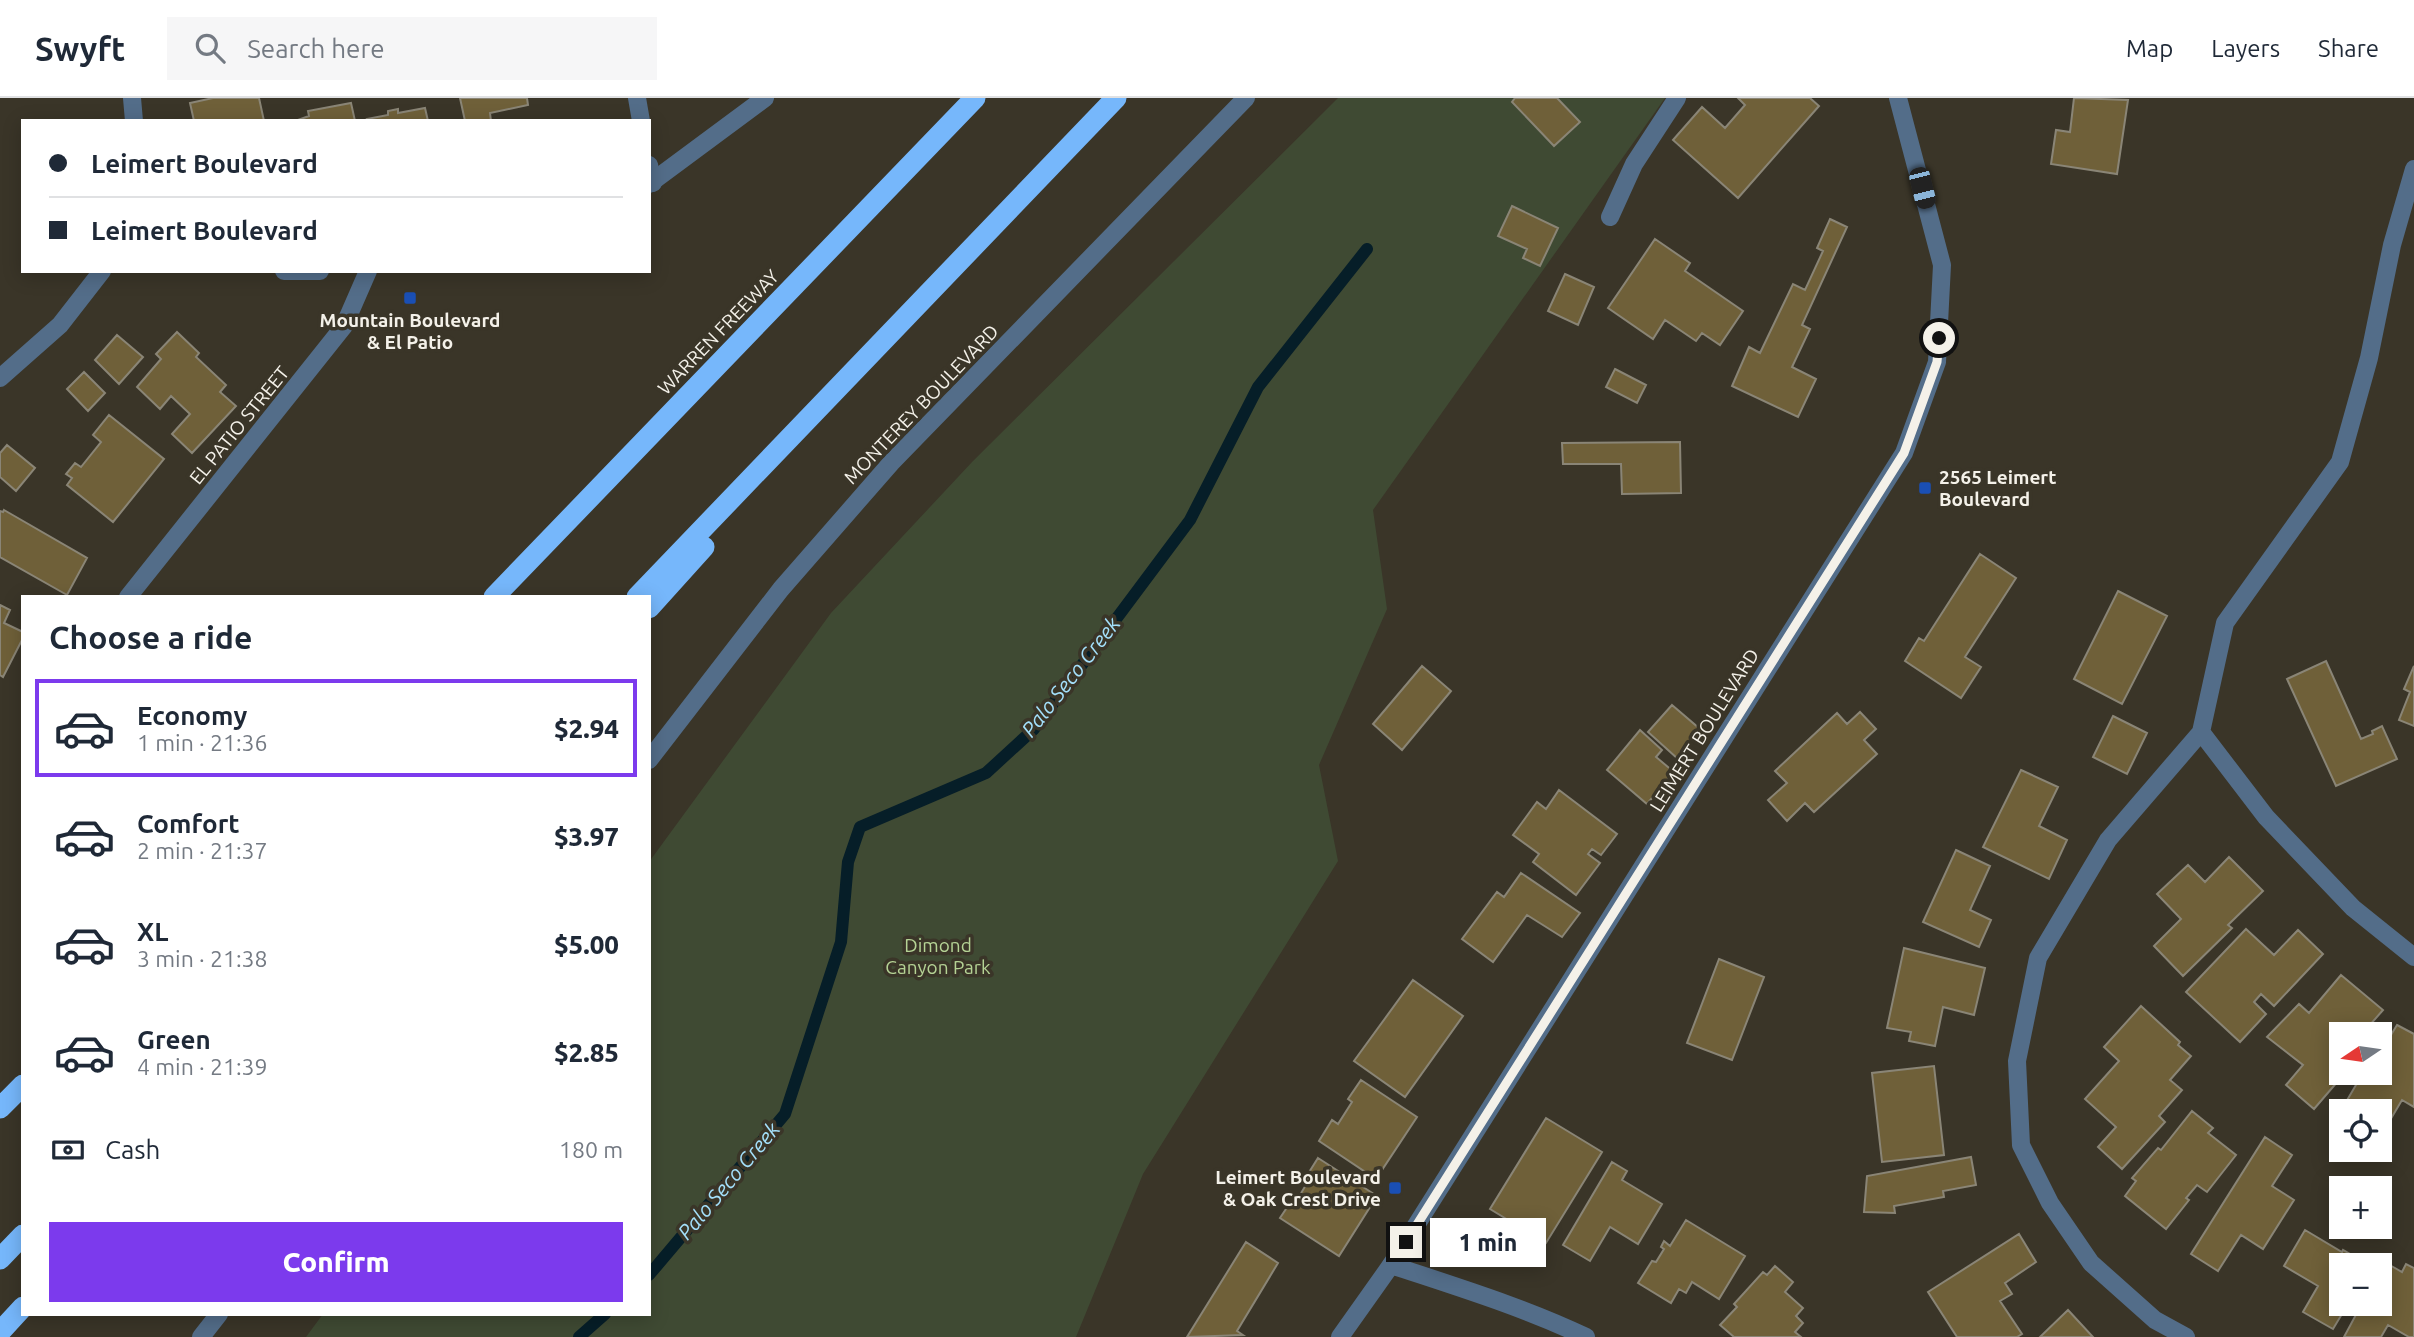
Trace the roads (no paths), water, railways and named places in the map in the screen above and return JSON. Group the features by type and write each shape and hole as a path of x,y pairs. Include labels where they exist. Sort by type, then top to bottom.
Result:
{"highway":[{"name":"WARREN FREEWAY","path":"496,595 975,98"},
{"path":"639,595 1116,98"},
{"path":"651,606 948,273"},
{"path":"0,1108 21,1087"},
{"path":"0,1259 21,1238"},
{"path":"0,1332 21,1309"}],"street":[{"path":"132,98 134,119"},
{"path":"637,98 641,119"},
{"path":"651,176 765,98"},
{"name":"MONTEREY BOULEVARD","path":"651,757 781,589 891,463 1246,98"},
{"path":"1611,217 1634,164 1677,98"},
{"name":"LEIMERT BOULEVARD","path":"1339,1337 1391,1265 1904,453 1937,362 1942,265 1898,98"},
{"path":"2186,1337 2155,1320 2091,1263 2050,1203 2021,1146 2017,1061 2038,958 2108,840 2201,732 2225,623 2340,462 2369,358 2392,245 2414,169"},
{"path":"0,378 60,325 100,273"},
{"name":"EL PATIO STREET","path":"130,595 344,327 367,273"},
{"path":"2201,732 2266,817 2353,908 2414,957"},
{"path":"1391,1265 1553,1321 1586,1337"},
{"path":"201,1337 217,1316"}],"waterway":[{"name":"Palo Seco Creek","path":"651,1273 785,1114 841,942 848,862 860,827 986,773 1034,729 1190,520 1258,387 1367,249"},
{"name":"Palo Seco Creek","path":"579,1337 603,1316"}],"place":[{"name":"Mountain Boulevard & El Patio","path":"410,298"},
{"name":"2565 Leimert Boulevard","path":"1925,488"},
{"name":"Leimert Boulevard & Oak Crest Drive","path":"1395,1188"}],"park label":[{"name":"Dimond Canyon Park","path":"938,956"}]}
